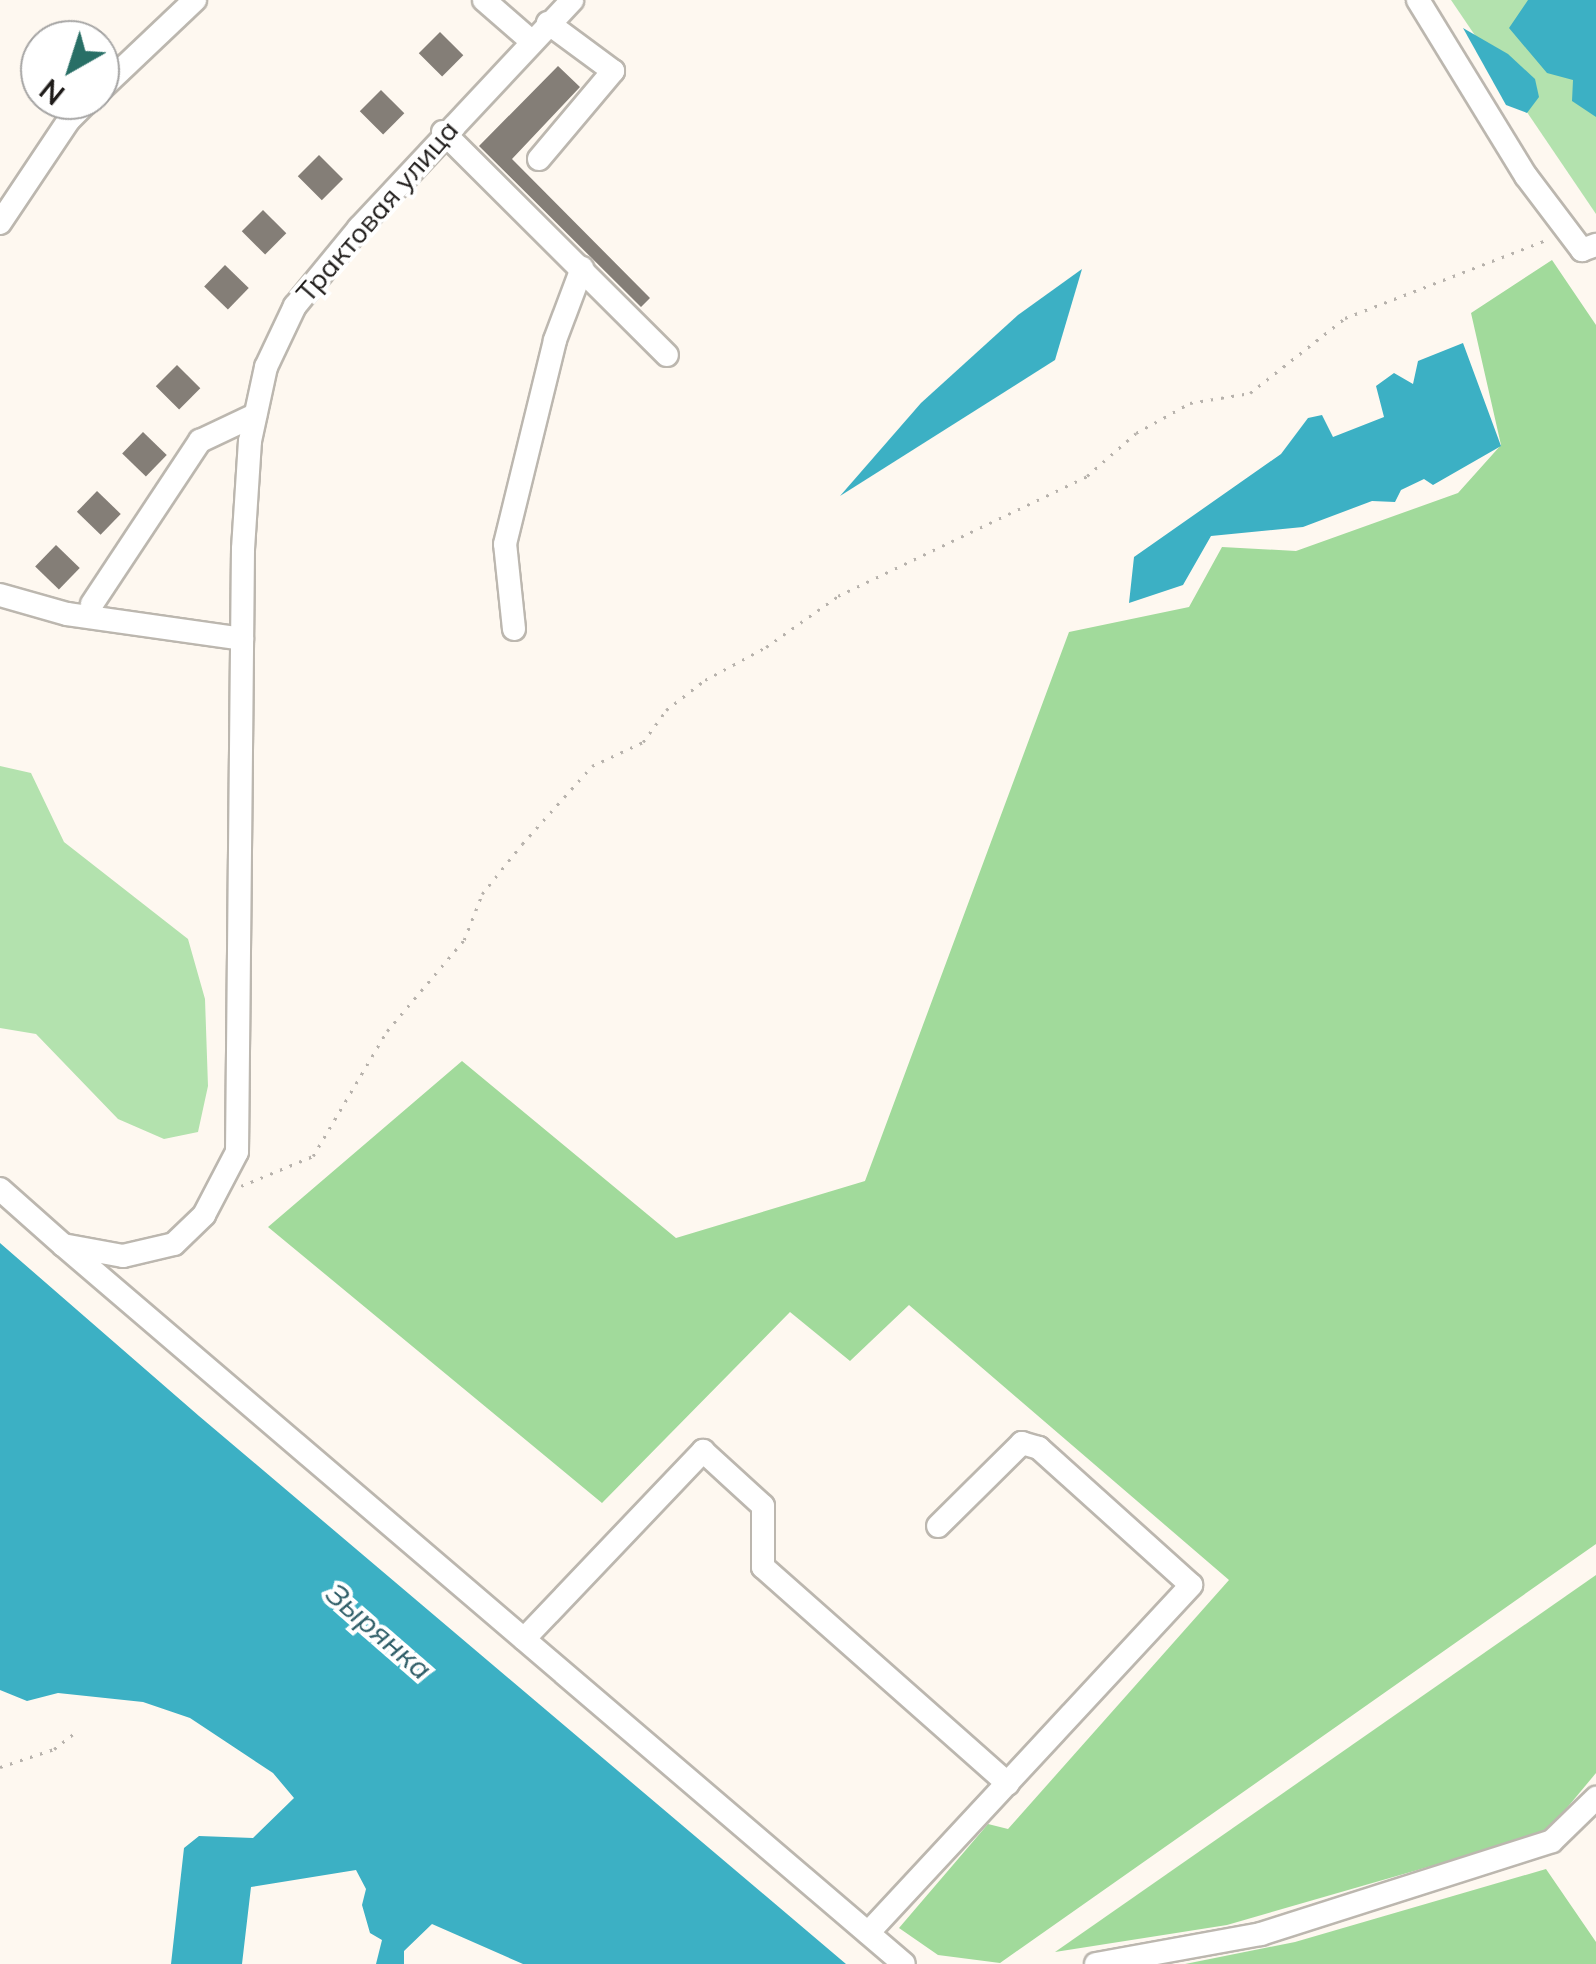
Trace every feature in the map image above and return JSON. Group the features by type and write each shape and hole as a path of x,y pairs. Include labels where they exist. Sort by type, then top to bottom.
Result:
{"street":[{"path":"120,71 195,0"},
{"path":"484,0 530,40"},
{"name":"Трактовая улица","path":"63,1245 123,1256 174,1244 204,1215 238,1152 245,500 266,367 295,306 443,132 572,0"},
{"path":"1418,0 1566,230 1592,255"},
{"path":"539,159 612,72 548,23"},
{"path":"0,223 69,120"},
{"path":"443,132 666,355"},
{"path":"514,630 505,544 555,340 582,268"},
{"path":"92,604 200,441 256,415"},
{"path":"0,595 67,614 242,639"},
{"path":"0,1189 904,1964"},
{"path":"868,1933 1190,1584 1038,1448 1022,1443 1010,1448 938,1526"},
{"path":"524,1639 703,1451 762,1506 764,1567 1008,1784"},
{"path":"1096,1964 1261,1934 1552,1841 1596,1798"}],"path":[{"path":"220,1186 248,1186 314,1156 387,1031 464,940 482,894 522,844 592,766 643,742 666,710 706,680 838,596 1088,476 1136,433 1190,403 1250,393 1345,318 1566,230"},
{"path":"0,1767 54,1748 78,1730"}],"green space":[{"path":"1451,0 1596,0 1596,214"},
{"path":"1552,260 1596,325 1596,1544 1000,1963 938,1955 899,1928 988,1824 1008,1829 1229,1580 909,1305 850,1361 790,1312 602,1503 268,1227 462,1061 676,1238 865,1181 1069,632 1189,607 1222,547 1296,551 1458,493 1501,445 1471,313"},
{"path":"0,766 31,773 64,842 188,939 205,999 208,1086 198,1132 164,1139 118,1119 36,1034 0,1028"},
{"path":"1596,1575 1596,1773 1546,1833 1227,1925 1055,1952"},
{"path":"1546,1869 1596,1942 1596,1964 1185,1964 1295,1942"}],"water":[{"path":"1528,0 1596,0 1596,117 1572,101 1573,80 1547,73 1509,28"},
{"path":"1463,28 1508,54 1535,79 1539,97 1527,113 1506,105"},
{"path":"1082,269 1055,360 840,496 921,403 1018,315"},
{"path":"1463,343 1501,446 1433,485 1424,479 1401,490 1395,502 1372,501 1303,527 1211,536 1183,585 1129,603 1134,557 1281,454 1308,418 1322,415 1333,437 1384,417 1376,386 1394,373 1413,384 1418,361"},
{"name":"Зырянка","path":"0,1243 846,1964 523,1964 432,1924 404,1951 404,1964 376,1964 382,1940 370,1933 362,1905 366,1889 356,1870 251,1887 242,1964 171,1964 184,1848 199,1836 253,1838 294,1798 273,1773 190,1718 143,1702 58,1693 27,1701 0,1690"}],"building":[{"path":"440,32 463,55 442,77 419,53"},
{"path":"558,66 580,87 512,159 650,298 641,307 479,146"},
{"path":"381,90 404,113 383,135 360,111"},
{"path":"319,155 343,179 322,200 298,176"},
{"path":"263,210 286,233 265,255 242,231"},
{"path":"225,265 249,288 228,310 204,287"},
{"path":"177,365 200,388 179,410 156,386"},
{"path":"143,432 167,455 146,477 122,454"},
{"path":"97,491 121,514 101,535 77,512"},
{"path":"56,545 80,568 59,590 35,567"}]}
